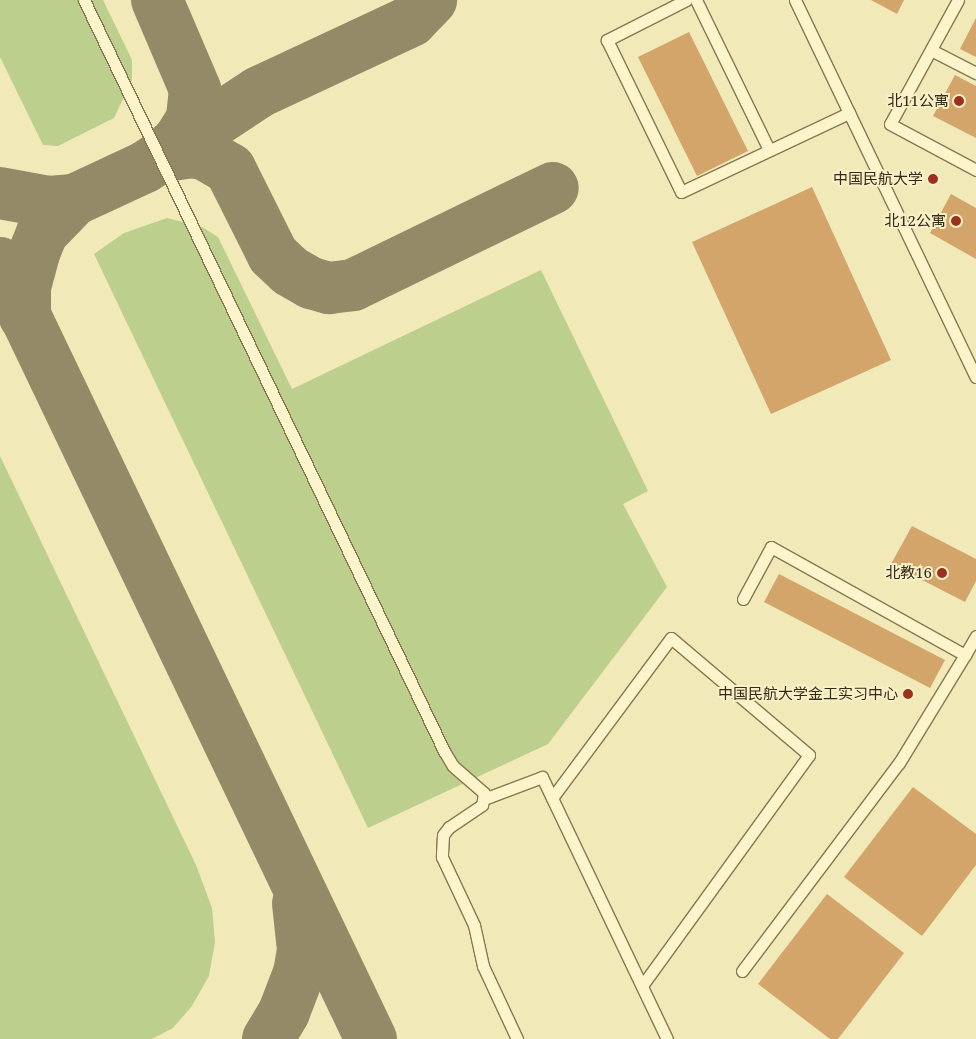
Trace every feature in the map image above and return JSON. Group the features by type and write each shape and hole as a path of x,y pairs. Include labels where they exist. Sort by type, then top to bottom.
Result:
{"lane":[{"path":"84,0 444,751 453,766 478,785 484,799"},
{"path":"686,0 608,40 681,192 849,113"},
{"path":"696,0 770,150"},
{"path":"795,0 976,377"},
{"path":"958,0 890,124 976,170"},
{"path":"931,50 976,73"},
{"path":"742,599 771,547 965,655"},
{"path":"742,971 899,763 976,636"},
{"path":"552,798 671,638 809,754 642,986"},
{"path":"517,1039 483,966 474,925 442,857 441,845 446,831 475,811 484,799 542,778 667,1039"}],"green space":[{"path":"0,0 103,0 132,60 132,80 114,118 58,146 43,145 0,57"},
{"path":"167,218 202,227 218,237 292,389 541,270 648,491 623,504 667,587 548,744 368,828 94,254 124,233"},
{"path":"0,456 196,865 212,908 215,942 209,976 192,1006 173,1028 152,1039 0,1039"}],"building":[{"path":"871,0 904,0 897,14"},
{"path":"976,18 976,57 960,49"},
{"path":"689,32 748,151 697,176 638,57"},
{"name":"北11公寓","path":"955,75 976,86 976,138 933,116"},
{"path":"812,187 891,360 771,414 692,242"},
{"name":"北12公寓","path":"951,194 976,208 976,259 930,233"},
{"name":"北教16","path":"912,526 976,559 976,581 965,602 891,564"},
{"path":"779,574 945,660 930,688 764,602"},
{"path":"913,787 976,834 976,865 922,936 844,877"},
{"path":"827,894 904,953 838,1039 830,1039 758,984"}],"taxiway":[{"path":"157,0 195,89 192,119 179,140 160,157 190,152 204,154 230,169 273,255 290,271 311,283 329,288 353,285 553,188"},
{"path":"25,317 25,287 34,253 42,233 74,200 145,167 259,92 411,21 431,0"},
{"path":"0,193 49,202 74,200"},
{"path":"0,263 371,1039"},
{"path":"268,1039 284,1012 299,973 303,950 298,903"}],"place":[{"name":"北11公寓","path":"959,101"},
{"name":"中国民航大学","path":"933,179"},
{"name":"北12公寓","path":"956,221"},
{"name":"北教16","path":"942,573"},
{"name":"中国民航大学金工实习中心","path":"908,694"}]}
